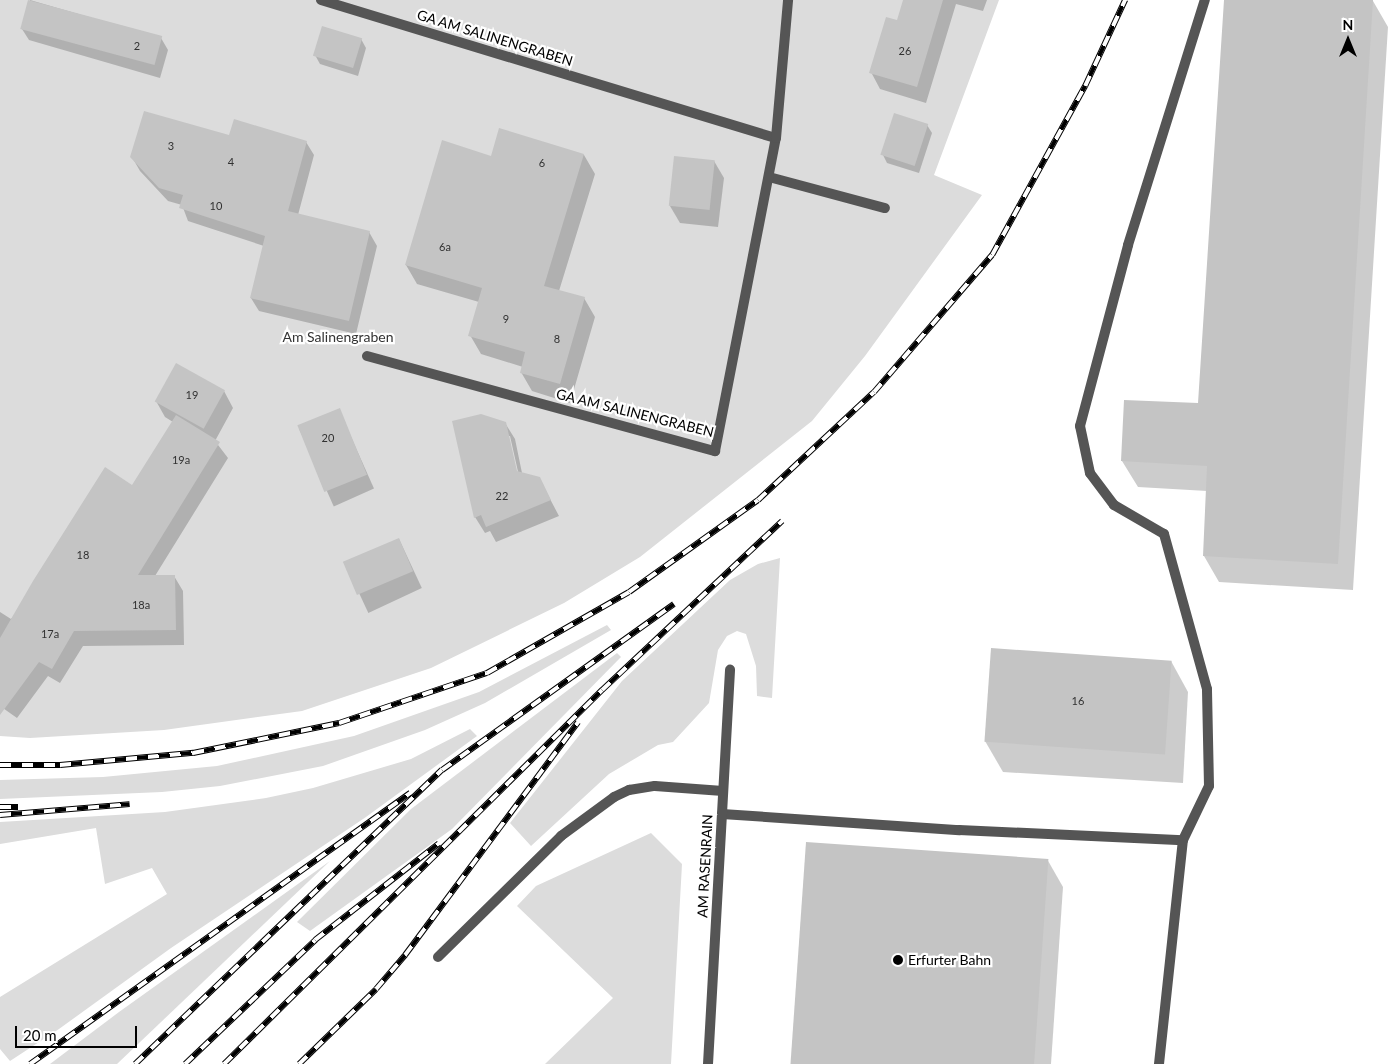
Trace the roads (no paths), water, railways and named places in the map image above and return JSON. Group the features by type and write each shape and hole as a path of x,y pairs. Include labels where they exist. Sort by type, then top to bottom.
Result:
{"street":[{"name":"GA AM SALINENGRABEN","path":"320,0 776,138"},
{"name":"GA AM SALINENGRABEN","path":"367,356 715,451 776,138 788,0"},
{"path":"1159,1064 1183,840 1209,786 1207,689 1164,534 1114,505 1090,473 1080,426 1128,245 1204,0"},
{"path":"769,177 885,208"},
{"name":"AM RASENRAIN","path":"708,1064 730,670"},
{"path":"438,957 561,836 614,797 629,790 655,786 723,791"},
{"path":"722,814 959,830 1183,840"}],"railway":[{"path":"0,765 60,765 193,753 339,723 487,673 629,592 758,500 874,392 992,255 1085,86 1125,0"},
{"path":"224,1064 602,690 782,521"},
{"path":"135,1064 442,770 674,604"},
{"path":"299,1064 376,989 405,955 578,722"},
{"path":"30,1064 410,793"},
{"path":"0,815 130,804"},
{"path":"0,807 18,807"},
{"path":"185,1064 315,940 439,843"}],"place":[{"name":"Erfurter Bahn","path":"898,960"}],"park label":[{"name":"Am Salinengraben","path":"338,337"}]}
